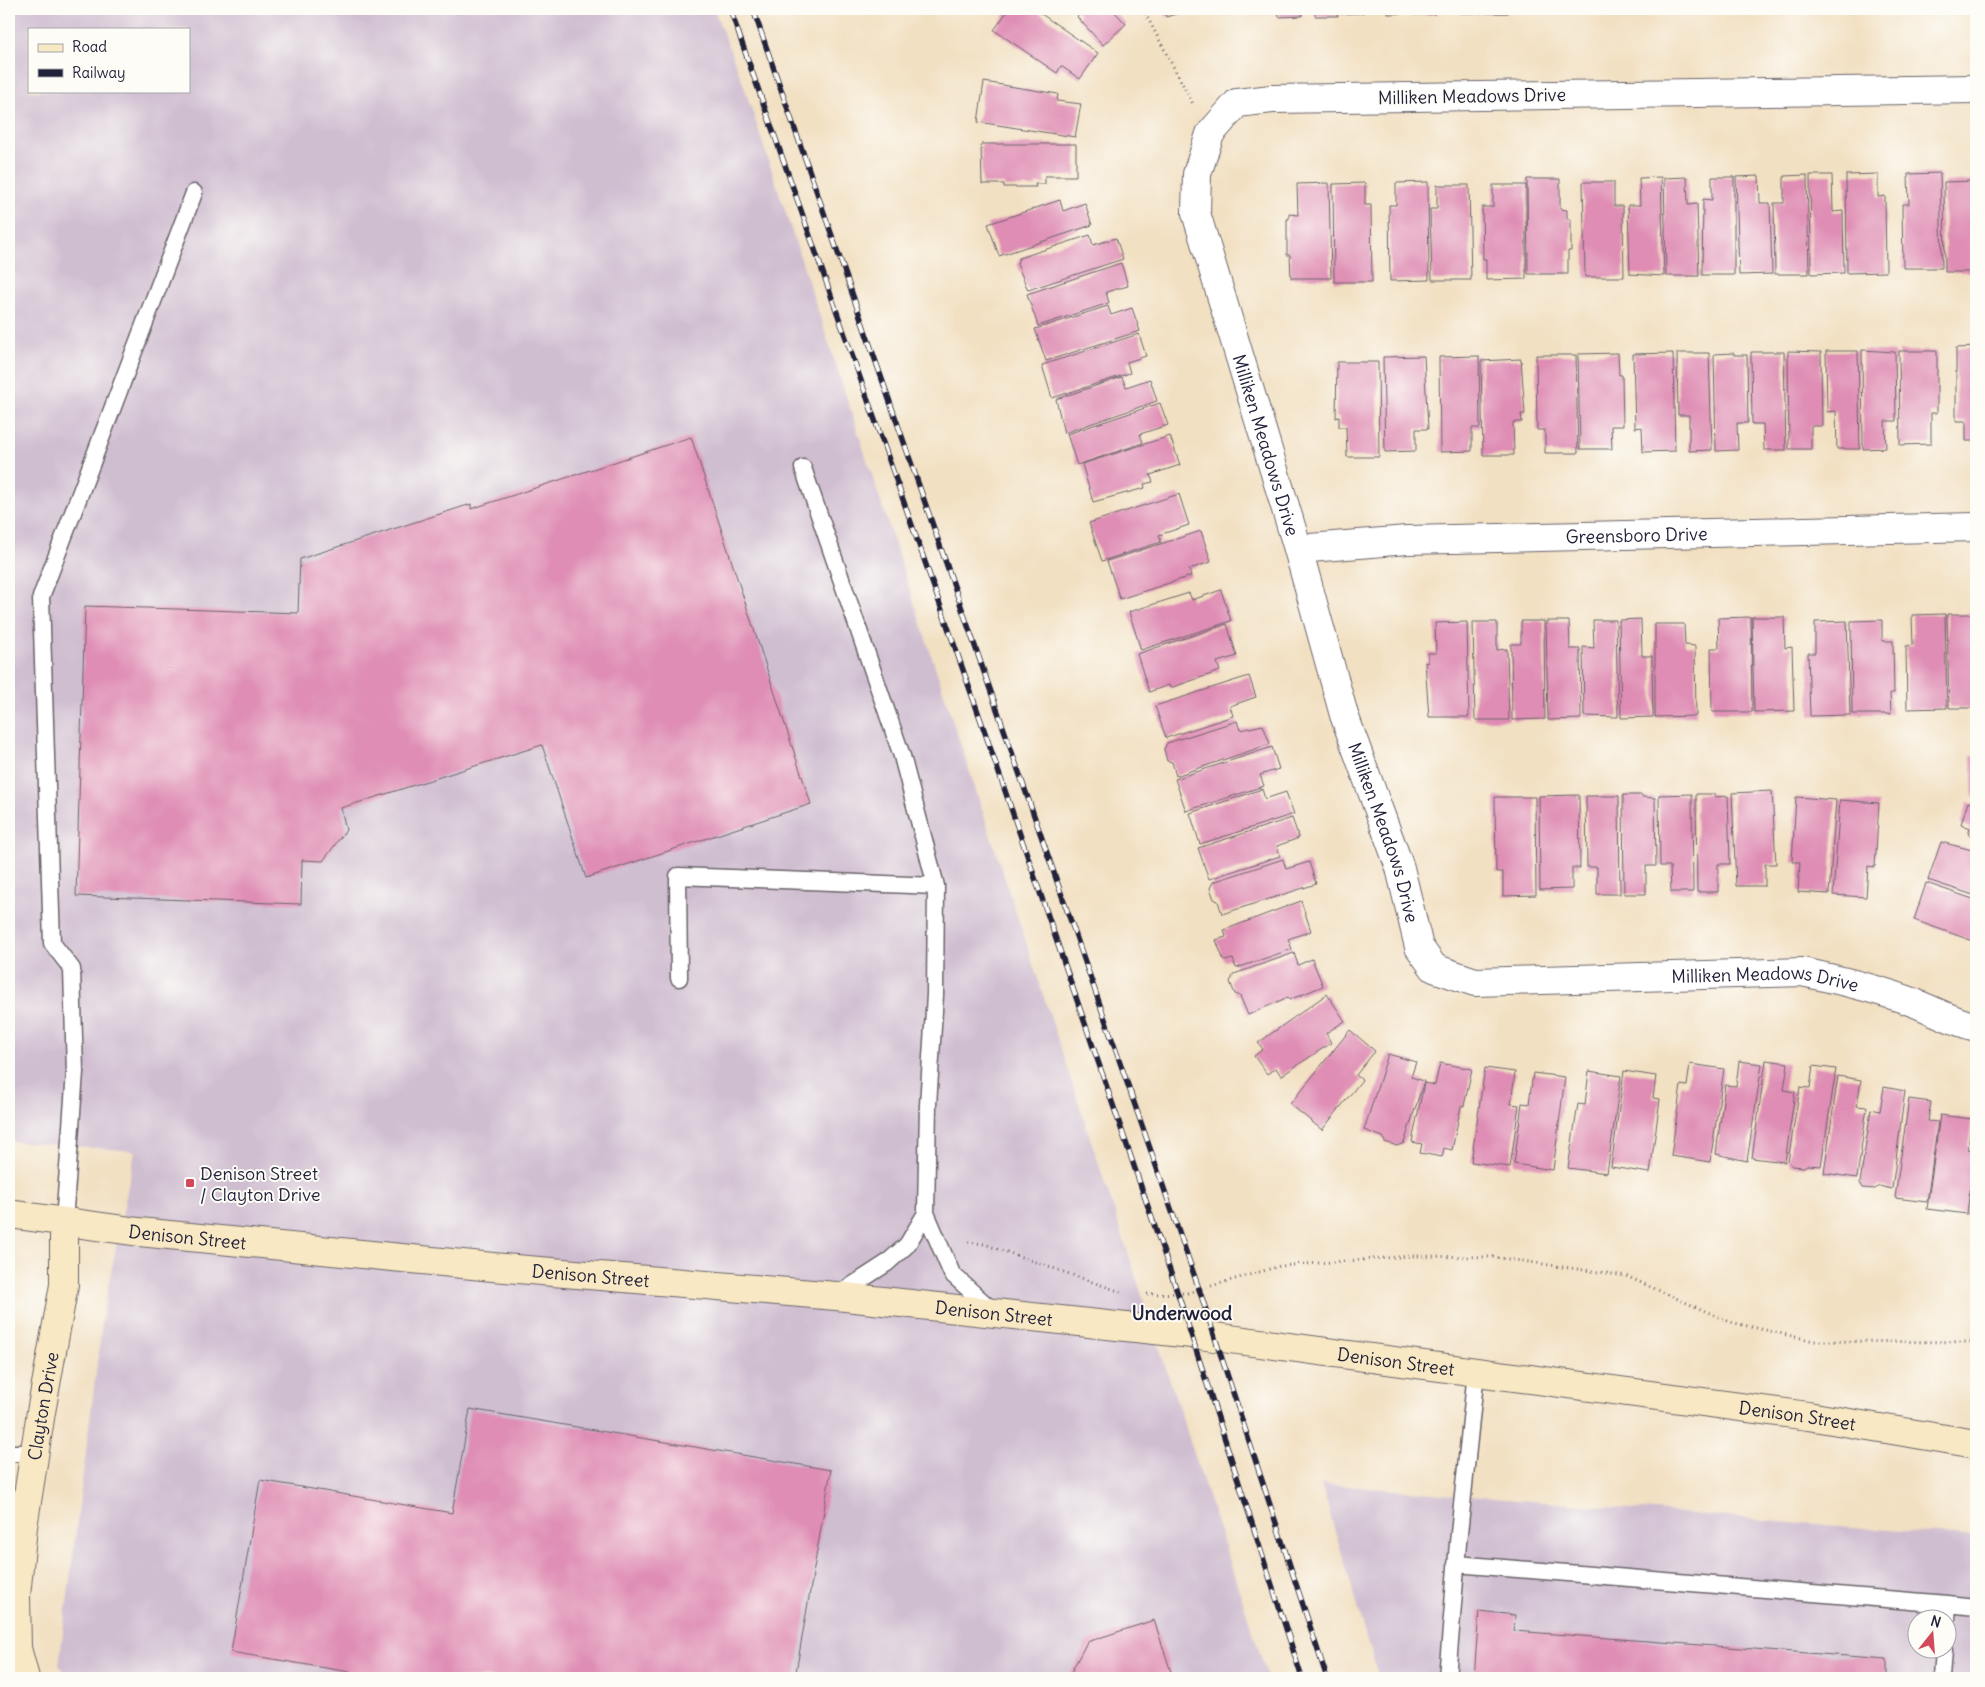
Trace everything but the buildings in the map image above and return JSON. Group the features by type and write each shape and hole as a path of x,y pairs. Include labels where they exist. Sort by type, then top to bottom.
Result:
{"main road":[{"name":"Denison Street","path":"9,1214 139,1232 493,1268 836,1296 1192,1334 1808,1416 1976,1444"},
{"name":"Clayton Drive","path":"25,1678 17,1648 15,1542 22,1453 64,1285 64,1222"}],"street":[{"name":"Milliken Meadows Drive","path":"1976,89 1272,98 1237,103 1210,134 1197,174 1196,213 1298,549 1344,715 1400,868 1419,946 1434,968 1475,982 1802,972 1855,983 1915,1003 1954,1022 1976,1027"},
{"name":"Greensboro Drive","path":"1298,549 1407,540 1976,527"}],"lane":[{"path":"64,1222 75,1072 72,969 52,943 41,597 194,193"},
{"path":"803,468 902,756 936,886 935,995 928,1105 926,1212 952,1274 995,1313"},
{"path":"679,978 678,876 936,886"},
{"path":"836,1296 887,1263 907,1244 926,1212"},
{"path":"1447,1678 1456,1564 1476,1372"},
{"path":"1456,1564 1927,1610"},
{"path":"1958,1610 1976,1607"},
{"path":"1942,1678 1943,1660"}],"path":[{"path":"1144,9 1174,70 1210,134"},
{"path":"936,1238 984,1244 1119,1291 1127,1292"},
{"path":"1143,1294 1187,1293 1280,1266 1410,1256 1494,1257 1626,1276 1730,1322 1814,1341 1976,1342"}],"shaded area":[{"path":"9,9 714,9 744,86 1268,1678 70,1678 59,1665 104,1308 135,1151 9,1141"},
{"path":"1321,1484 1976,1537 1976,1678 1379,1678"}],"railway":[{"path":"730,9 980,718 1178,1294 1302,1678"},
{"path":"753,9 1199,1289 1327,1678"}],"place":[{"name":"Denison Street / Clayton Drive","path":"190,1183"}],"district":[{"name":"Underwood","path":"1182,1313"}]}
